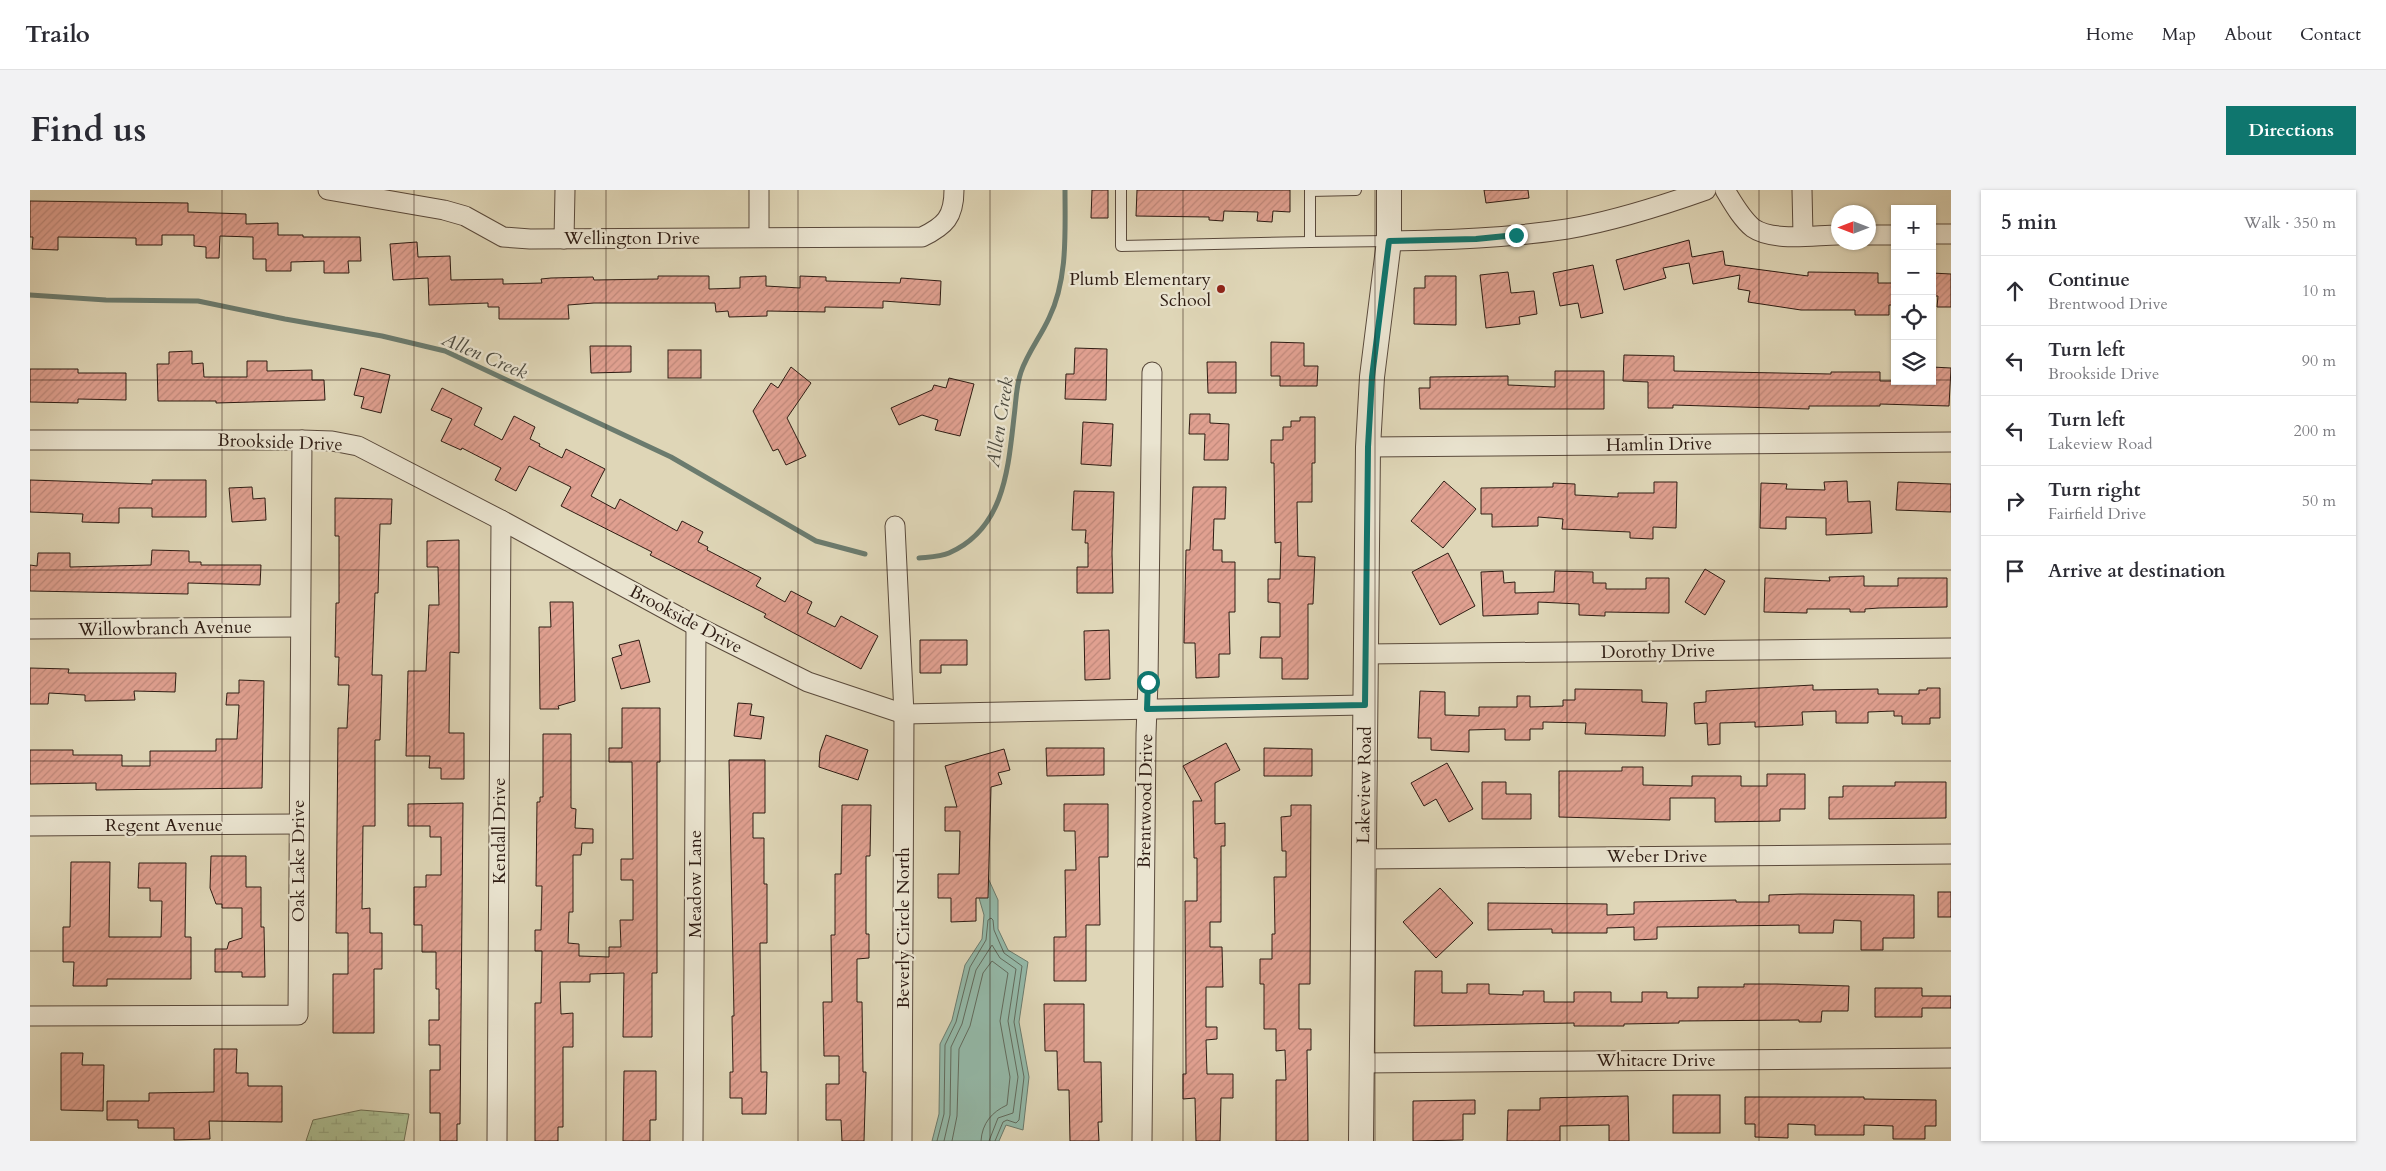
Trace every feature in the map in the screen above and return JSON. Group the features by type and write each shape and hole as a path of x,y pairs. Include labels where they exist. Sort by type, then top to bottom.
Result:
{"street":[{"name":"Wellington Drive","path":"328,190 365,193 444,210 465,216 503,237 530,239 922,237 942,227 954,205 954,190"},
{"path":"564,239 565,190"},
{"path":"759,190 759,237"},
{"name":"Lakeview Road","path":"1361,1141 1362,859 1368,447 1372,377 1389,241 1390,190"},
{"path":"1389,241 1476,239 1569,228 1651,209 1706,190"},
{"path":"1725,190 1740,214 1754,229 1779,238 1803,235 1831,235"},
{"path":"1802,190 1803,235"},
{"path":"1936,234 1951,234"},
{"path":"1876,235 1891,235"},
{"name":"Brentwood Drive","path":"1142,1141 1152,372"},
{"name":"Brookside Drive","path":"30,440 302,440 332,441 358,446 502,520 696,626 808,682 904,714 1365,705"},
{"name":"Oak Lake Drive","path":"30,1016 298,1015 302,440"},
{"name":"Hamlin Drive","path":"1368,447 1951,442"},
{"name":"Kendall Drive","path":"497,1141 502,520"},
{"name":"Beverly Circle North","path":"895,526 904,714 902,1141"},
{"name":"Meadow Lane","path":"693,1141 696,626"},
{"name":"Willowbranch Avenue","path":"30,629 300,627"},
{"name":"Dorothy Drive","path":"1366,654 1951,648"},
{"name":"Regent Avenue","path":"30,826 298,824"},
{"name":"Weber Drive","path":"1362,859 1951,854"},
{"name":"Whitacre Drive","path":"1361,1063 1951,1058"}],"lane":[{"path":"1121,190 1121,246 1389,241"},
{"path":"1310,242 1310,190 1356,190"}],"green space":[{"path":"361,1110 409,1114 404,1141 306,1141 313,1120"}],"water":[{"path":"988,878 998,900 998,929 1008,950 1028,962 1019,1022 1029,1077 1023,1130 1006,1125 999,1141 932,1141 939,1114 940,1044 952,1020 965,965 982,939 984,915 974,881"}],"building":[{"path":"1092,190 1108,190 1108,218 1091,218"},
{"path":"1137,190 1290,190 1290,212 1273,211 1272,222 1257,221 1258,212 1224,211 1223,221 1209,220 1209,217 1136,216"},
{"path":"1484,190 1528,190 1529,198 1486,203"},
{"path":"30,201 188,203 188,212 246,214 246,224 278,223 278,235 360,237 361,261 348,261 349,273 324,273 324,261 291,262 291,271 266,271 266,259 253,259 253,237 220,236 219,258 206,258 206,247 194,246 194,235 162,235 162,245 136,245 136,238 58,237 58,250 32,249"},
{"path":"1689,240 1692,257 1723,251 1725,265 1808,276 1808,272 1878,273 1878,283 1891,283 1891,305 1889,305 1889,315 1855,315 1855,310 1801,310 1748,302 1750,291 1738,289 1740,275 1693,284 1689,263 1663,268 1666,278 1624,290 1616,260"},
{"path":"417,242 418,257 450,256 451,280 503,279 503,284 542,283 541,279 551,278 593,277 594,280 658,279 658,276 709,276 709,289 740,288 740,277 766,276 766,286 800,288 800,276 826,277 826,281 900,283 901,278 941,281 940,305 883,301 883,308 825,307 825,312 767,311 767,316 729,317 728,311 716,312 715,303 594,303 568,305 569,319 499,319 499,307 488,307 488,303 429,305 428,278 393,280 390,244"},
{"path":"1593,265 1603,313 1581,318 1578,303 1560,306 1553,273"},
{"path":"1508,272 1511,293 1534,291 1537,314 1519,317 1520,324 1486,328 1480,275"},
{"path":"1936,273 1951,274 1951,307 1937,307 1938,296 1936,296"},
{"path":"1425,276 1456,276 1456,325 1414,324 1414,288 1425,288"},
{"path":"1271,342 1304,343 1304,366 1318,366 1317,386 1280,386 1280,376 1271,376"},
{"path":"590,346 631,346 631,372 591,373"},
{"path":"1075,348 1107,349 1106,400 1065,399 1066,374 1074,374"},
{"path":"668,350 701,350 701,378 668,378"},
{"path":"192,351 192,364 203,363 204,377 247,377 247,361 267,361 267,371 312,370 312,380 324,380 325,400 216,403 216,401 158,401 157,364 169,364 169,352"},
{"path":"1624,355 1674,356 1674,371 1831,374 1831,372 1880,372 1880,381 1891,381 1891,385 1936,385 1936,367 1951,368 1949,406 1880,404 1880,406 1809,406 1809,409 1673,405 1673,408 1648,408 1648,382 1623,381"},
{"path":"1207,362 1236,362 1236,393 1208,393"},
{"path":"791,367 811,383 787,418 806,456 786,465 778,449 773,451 753,411 771,383 778,388"},
{"path":"361,368 390,375 381,413 361,408 364,397 354,395"},
{"path":"30,369 78,369 78,373 126,373 126,400 78,399 78,403 30,402"},
{"path":"1555,371 1604,371 1604,409 1420,409 1419,388 1430,388 1430,377 1508,376 1508,385 1555,387"},
{"path":"949,378 974,384 960,436 935,430 938,420 922,415 899,425 891,408 932,390 934,385 946,388"},
{"path":"442,388 482,408 474,425 502,440 514,416 535,427 530,439 540,444 539,446 562,458 566,449 605,469 591,496 615,509 620,499 677,531 682,521 703,532 698,542 708,547 707,550 761,578 756,586 785,602 791,591 812,602 807,613 835,627 841,616 878,636 861,669 764,617 766,614 650,555 652,552 561,506 571,487 529,466 516,491 495,480 501,468 462,448 461,450 441,441 452,419 431,410"},
{"path":"1190,414 1210,414 1210,423 1229,424 1228,460 1204,460 1205,434 1189,434"},
{"path":"1300,417 1315,417 1315,463 1312,463 1312,502 1297,502 1298,556 1315,557 1313,604 1308,604 1308,679 1282,679 1282,658 1260,658 1261,637 1280,637 1280,603 1268,602 1268,579 1280,579 1281,542 1275,543 1274,463 1271,463 1271,440 1283,440 1283,427 1291,427 1291,421 1300,421"},
{"path":"1083,422 1113,424 1111,466 1081,464"},
{"path":"30,480 152,484 152,480 206,480 206,517 152,517 152,508 119,508 119,523 82,522 83,514 30,512"},
{"path":"1444,481 1476,509 1443,548 1411,521"},
{"path":"1847,481 1848,502 1870,501 1872,533 1826,535 1826,518 1786,517 1786,529 1760,528 1761,483 1787,484 1786,489 1825,490 1824,482"},
{"path":"1654,482 1677,482 1676,528 1653,527 1653,539 1630,538 1630,532 1562,529 1563,519 1538,517 1538,526 1492,527 1492,514 1481,514 1481,488 1553,487 1553,483 1575,484 1575,495 1618,497 1618,493 1654,493"},
{"path":"1898,482 1951,484 1951,512 1896,510"},
{"path":"252,487 253,499 265,498 266,520 232,522 229,488"},
{"path":"1193,487 1226,487 1225,519 1214,519 1213,550 1222,550 1222,562 1235,562 1235,612 1229,612 1230,654 1219,654 1219,677 1196,678 1195,643 1184,643 1186,550 1190,550"},
{"path":"1074,491 1114,492 1113,593 1077,593 1077,567 1088,567 1088,543 1085,543 1086,530 1072,530"},
{"path":"335,498 392,499 391,524 380,524 378,593 375,593 372,675 382,675 380,740 375,740 375,826 363,826 362,909 370,908 370,933 382,933 382,969 374,969 374,1033 333,1033 333,974 348,974 348,933 336,933 338,728 347,728 349,685 338,685 339,657 335,657 336,603 339,603 339,536 335,536"},
{"path":"459,540 459,653 450,652 449,733 464,733 464,779 441,779 441,768 429,768 430,756 406,756 408,671 426,671 429,605 439,605 438,567 427,567 427,541"},
{"path":"152,550 189,551 189,562 201,562 201,565 261,565 260,585 188,583 188,594 30,591 30,565 37,566 38,553 70,553 70,567 151,565"},
{"path":"1448,553 1475,606 1440,625 1412,572"},
{"path":"1705,569 1725,581 1705,615 1685,602"},
{"path":"1503,571 1504,583 1515,582 1515,593 1554,592 1555,571 1593,572 1593,583 1606,583 1606,589 1646,589 1646,578 1669,578 1669,613 1605,612 1605,616 1579,615 1579,604 1538,602 1538,614 1483,616 1481,572"},
{"path":"1864,576 1864,586 1898,586 1898,578 1947,578 1947,607 1879,608 1865,609 1865,612 1850,612 1850,609 1807,609 1807,613 1764,612 1765,578 1830,581 1829,577"},
{"path":"550,602 573,602 575,701 558,706 559,709 540,709 539,627 551,627"},
{"path":"1109,630 1110,679 1085,680 1084,631"},
{"path":"639,640 650,682 621,689 612,658 622,655 619,645"},
{"path":"920,640 967,640 967,665 941,665 941,673 920,673"},
{"path":"30,668 69,669 68,673 176,673 175,692 134,691 135,700 85,701 85,695 49,693 48,704 30,704"},
{"path":"239,680 264,681 262,788 96,790 96,783 30,784 30,750 73,750 73,755 122,755 122,766 150,766 150,751 216,751 216,739 237,739 239,705 226,705 227,693 239,693"},
{"path":"1813,685 1813,690 1878,689 1878,694 1919,694 1919,690 1940,688 1940,718 1930,718 1930,724 1902,724 1902,716 1894,716 1894,711 1868,712 1868,723 1836,723 1836,711 1802,712 1803,725 1755,727 1755,722 1720,723 1720,744 1708,745 1707,723 1695,724 1694,703 1706,702 1706,691"},
{"path":"1575,689 1642,690 1642,702 1667,703 1665,736 1585,734 1586,723 1543,722 1543,729 1530,729 1530,740 1505,740 1505,729 1469,730 1469,752 1431,750 1431,738 1418,738 1420,691 1445,692 1445,715 1479,716 1479,707 1517,707 1517,696 1530,696 1530,707 1563,706 1563,700 1575,700"},
{"path":"738,703 752,704 750,715 764,717 761,739 734,736"},
{"path":"622,708 660,708 660,762 657,762 657,973 652,973 652,1037 623,1037 624,973 590,974 590,982 560,982 561,1014 573,1013 573,1047 563,1047 563,1127 558,1127 558,1141 535,1141 535,1003 541,1003 542,951 535,951 535,930 541,930 542,886 536,886 537,802 540,802 540,797 543,797 543,734 571,734 571,808 576,809 575,828 593,829 593,843 582,843 581,855 573,855 573,912 569,912 568,943 579,944 579,956 609,957 609,947 621,947 620,920 633,920 633,880 621,880 621,859 633,859 632,762 609,762 609,748 622,748"},
{"path":"826,735 868,750 858,780 819,767 820,752"},
{"path":"1226,743 1240,770 1215,783 1215,824 1225,823 1225,846 1221,846 1221,922 1210,922 1210,947 1222,947 1223,987 1206,987 1206,1027 1217,1027 1217,1039 1206,1040 1207,1074 1233,1074 1233,1098 1221,1098 1220,1141 1196,1141 1195,1098 1183,1099 1183,1074 1186,1074 1185,901 1197,901 1197,858 1194,858 1193,801 1202,801 1183,766"},
{"path":"1046,748 1104,748 1104,775 1047,776"},
{"path":"1264,748 1312,749 1312,776 1264,776"},
{"path":"1004,749 1010,770 998,773 1002,784 991,787 988,898 976,898 976,921 951,922 951,898 938,898 938,874 959,874 960,831 945,831 945,807 957,807 945,766"},
{"path":"729,760 765,760 765,813 753,813 753,838 764,838 764,884 767,884 767,943 760,943 761,1072 767,1072 766,1114 742,1114 742,1098 730,1098 730,1072 733,1072 732,1016 734,1016"},
{"path":"1447,763 1473,809 1449,822 1436,799 1424,806 1411,783"},
{"path":"1622,767 1643,767 1643,785 1692,786 1692,776 1741,776 1741,786 1767,786 1767,774 1805,774 1805,809 1780,809 1780,821 1715,822 1715,798 1670,798 1670,820 1559,817 1559,771 1622,771"},
{"path":"1482,782 1506,782 1506,794 1531,794 1531,819 1482,819"},
{"path":"1895,782 1946,782 1946,818 1829,819 1829,797 1843,797 1843,786 1895,786"},
{"path":"463,803 460,1124 457,1124 457,1141 440,1141 440,1113 430,1113 430,1070 440,1070 440,1045 429,1045 429,1020 439,1020 439,989 436,989 436,952 422,952 422,925 414,925 414,887 426,887 426,875 441,875 441,837 430,837 430,826 408,826 408,804"},
{"path":"1064,804 1108,804 1108,857 1099,857 1100,925 1086,925 1086,981 1054,981 1054,937 1066,937 1065,870 1076,870 1075,831 1064,831"},
{"path":"842,805 871,805 870,856 866,856 866,934 869,934 869,958 857,959 857,1002 862,1002 863,1072 866,1072 864,1141 842,1141 841,1120 826,1120 826,1084 839,1084 839,1056 824,1056 823,1002 832,1002 831,935 835,935 835,874 841,874"},
{"path":"1291,805 1311,805 1310,984 1299,984 1299,1029 1311,1029 1311,1050 1307,1050 1308,1141 1276,1141 1276,1080 1286,1080 1285,1050 1276,1051 1276,1029 1264,1029 1264,984 1260,984 1260,959 1272,959 1272,934 1275,934 1274,877 1286,877 1286,851 1282,851 1281,817 1291,816"},
{"path":"211,856 246,856 246,887 261,887 261,927 264,927 265,977 242,977 242,972 215,972 215,949 227,949 229,942 242,938 242,908 222,908 222,904 216,904 210,888"},
{"path":"71,862 110,862 109,937 161,937 162,901 150,901 150,888 138,888 139,863 186,863 185,937 191,937 191,979 107,979 107,986 73,986 74,962 63,962 63,927 70,927"},
{"path":"1440,888 1473,923 1436,958 1403,922"},
{"path":"1938,892 1951,892 1951,917 1938,917"},
{"path":"1769,895 1914,895 1914,938 1883,938 1883,950 1861,950 1861,921 1834,920 1833,933 1799,933 1799,925 1657,927 1657,939 1634,940 1634,927 1607,928 1607,933 1552,933 1552,929 1488,930 1488,903 1607,904 1607,915 1634,914 1634,902 1736,900 1736,902 1769,902"},
{"path":"1415,971 1442,971 1442,993 1467,993 1467,984 1489,984 1489,994 1523,995 1523,991 1544,991 1544,1002 1574,1002 1574,992 1611,992 1611,1002 1642,1002 1642,992 1667,992 1667,998 1698,998 1698,987 1744,987 1744,984 1849,986 1848,1011 1822,1011 1821,1022 1799,1022 1799,1020 1679,1021 1679,1023 1624,1024 1624,1026 1574,1026 1574,1023 1414,1026"},
{"path":"1875,988 1922,988 1922,996 1951,996 1951,1008 1922,1008 1922,1017 1875,1017"},
{"path":"1044,1004 1084,1004 1084,1062 1101,1062 1102,1122 1098,1122 1099,1141 1070,1141 1069,1090 1058,1090 1057,1051 1045,1051"},
{"path":"214,1049 237,1049 236,1073 248,1073 248,1086 282,1086 282,1122 209,1121 210,1139 174,1140 174,1128 138,1128 138,1120 107,1120 107,1101 149,1101 149,1093 214,1092"},
{"path":"61,1053 83,1053 82,1065 104,1065 103,1111 61,1110"},
{"path":"624,1071 656,1071 656,1120 650,1120 650,1141 623,1141"},
{"path":"1673,1095 1720,1095 1720,1133 1673,1133"},
{"path":"1628,1096 1629,1141 1609,1141 1609,1125 1560,1126 1560,1141 1507,1141 1508,1110 1540,1110 1540,1098"},
{"path":"1745,1097 1864,1097 1864,1099 1936,1100 1936,1126 1925,1126 1925,1139 1893,1139 1893,1126 1864,1125 1864,1135 1815,1135 1815,1125 1788,1124 1788,1138 1755,1137 1755,1124 1745,1124"},
{"path":"1475,1100 1475,1114 1463,1114 1463,1140 1413,1141 1413,1101"}],"waterway":[{"name":"Allen Creek","path":"919,558 949,553 967,542 982,529 1000,496 1009,457 1019,377 1049,318 1060,287 1064,255 1065,190"},
{"name":"Allen Creek","path":"30,295 106,300 198,301 382,336 445,351 671,457 816,541 865,554"}],"place":[{"name":"Plumb Elementary School","path":"1221,289"}],"route":[{"path":"1148,682 1147,709 1365,705 1368,447 1372,377 1389,241 1476,239 1516,235"}]}
